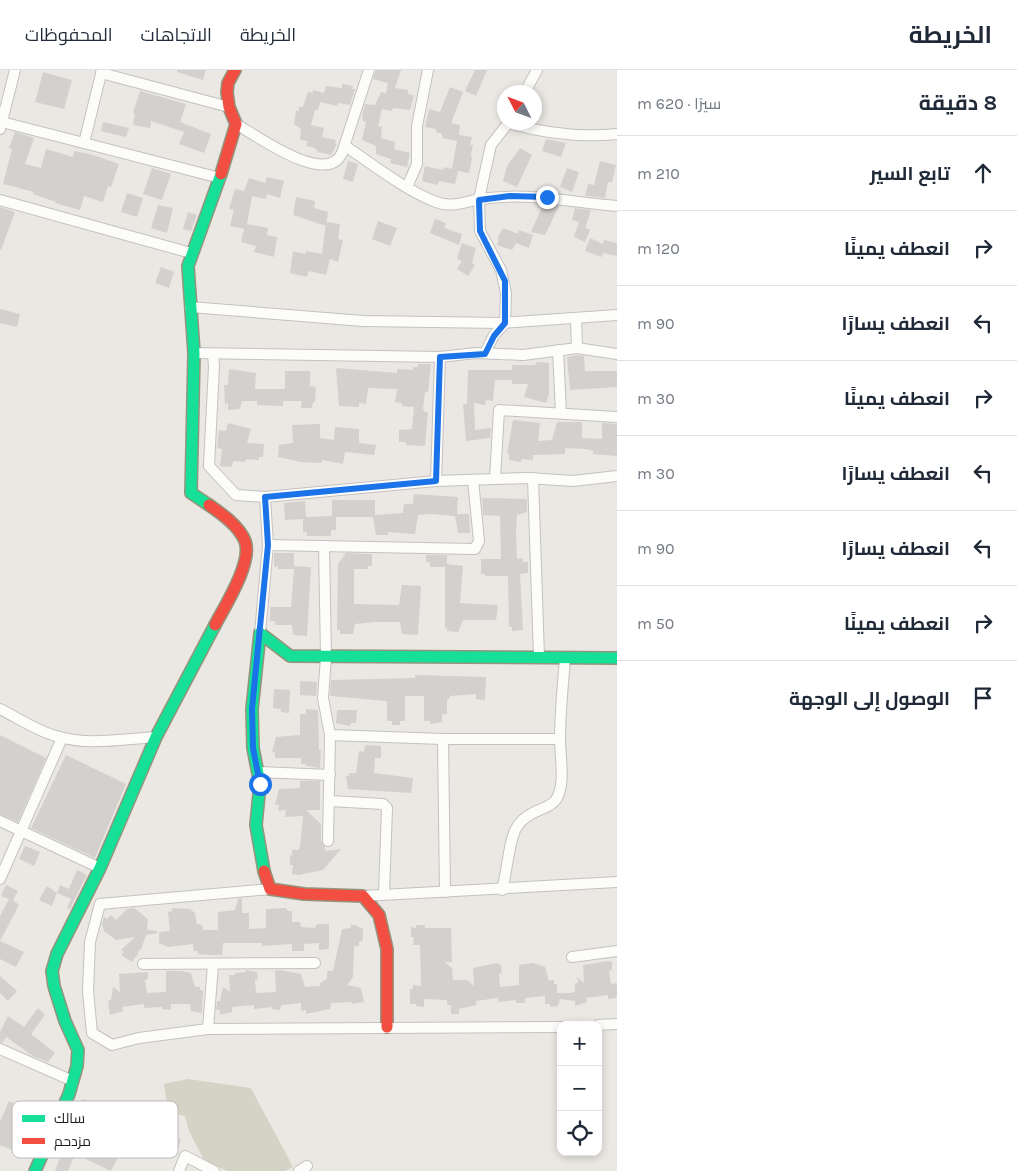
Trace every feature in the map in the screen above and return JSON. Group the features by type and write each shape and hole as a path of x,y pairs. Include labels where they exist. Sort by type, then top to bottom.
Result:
{"street":[{"path":"16,70 1,125 84,143 220,178"},
{"path":"65,1101 73,1081 78,1050 65,1021 54,986 52,971 56,954 100,868 156,737 240,576 247,550 240,533 215,509 191,493 194,353 188,266 191,253 220,178 236,124 229,106 228,83 235,70"},
{"path":"236,124 293,158 308,163 334,164 338,161 345,146 369,70"},
{"path":"407,187 417,164 417,126 428,70"},
{"path":"529,85 537,70"},
{"path":"84,143 102,71 229,106"},
{"path":"485,354 494,336 505,323 505,281 480,231 479,200 491,146 503,130"},
{"path":"539,130 585,137 617,134"},
{"path":"345,146 407,187 437,202 454,205 510,196 547,197 617,206"},
{"path":"0,200 191,253"},
{"path":"190,307 363,321 505,323 617,315"},
{"path":"576,318 577,348"},
{"path":"194,353 440,357 485,354 523,355 577,348 617,354"},
{"path":"558,350 561,413"},
{"path":"213,354 209,466 236,495 265,497 436,481 533,478 572,481 617,476"},
{"path":"436,481 440,357"},
{"path":"496,479 499,410 617,417"},
{"path":"533,478 539,657"},
{"path":"268,545 475,548 479,542 473,480"},
{"path":"265,497 268,545 252,709 253,748 259,772 256,825 264,874 270,889"},
{"path":"324,546 326,657 323,698 330,735 328,841"},
{"path":"260,632 290,656 617,658"},
{"path":"502,890 508,871 513,835 517,826 530,813 551,806 560,793 560,739 565,658"},
{"path":"0,709 62,738 103,741 156,737"},
{"path":"330,735 443,739 560,739"},
{"path":"0,878 62,738"},
{"path":"443,739 445,892"},
{"path":"259,772 330,775"},
{"path":"330,801 383,804 387,808 384,894"},
{"path":"0,821 100,868"},
{"path":"557,1027 208,1029 139,1038 112,1045 92,1034 88,990 90,942 100,904 270,889 304,894 363,896 502,890 617,882"},
{"path":"363,896 379,915 387,950 387,1027"},
{"path":"572,957 617,952"},
{"path":"143,964 315,963"},
{"path":"208,1029 213,965"},
{"path":"602,1025 617,1024"},
{"path":"0,1049 73,1081"},
{"path":"179,1171 185,1156 214,1171"},
{"path":"35,1171 40,1158"}],"shaded area":[{"path":"188,1079 251,1088 293,1167 285,1171 227,1171 204,1160 189,1131 185,1116 178,1114 178,1101 166,1101 164,1084"}],"building":[{"path":"177,70 206,70 203,80 177,72"},
{"path":"376,70 401,70 395,88 408,90 408,94 414,95 410,110 393,108 392,111 382,109 378,126 382,127 381,138 395,142 394,149 410,153 407,167 390,163 391,159 376,154 376,146 362,140 366,122 363,121 362,116 365,104 375,105 381,92 386,93 388,83 373,79"},
{"path":"475,70 487,70 476,96 465,91"},
{"path":"43,72 72,80 64,109 35,102"},
{"path":"342,84 353,86 352,89 355,89 350,105 338,103 337,106 320,102 318,110 315,110 311,125 324,128 322,137 336,140 335,144 337,144 331,155 318,152 315,148 306,146 308,141 300,140 301,129 294,124 296,111 299,111 299,107 303,107 308,92 313,93 313,90 324,93 326,86 342,88"},
{"path":"450,87 463,92 451,123 460,125 459,135 472,137 470,145 473,145 472,159 469,173 458,171 455,184 439,181 438,185 422,181 425,166 443,170 444,167 452,169 457,141 442,138 442,134 436,132 436,129 425,127 429,109 440,112"},
{"path":"140,91 186,104 180,122 211,134 204,153 179,144 184,132 151,121 150,128 133,125 135,114 133,113"},
{"path":"103,122 129,128 126,137 101,131"},
{"path":"15,132 34,138 25,164 41,168 46,149 73,157 74,151 90,154 119,164 111,187 108,186 103,202 84,196 80,210 55,203 33,194 34,192 3,184 12,149 9,148"},
{"path":"546,139 566,143 561,157 542,151"},
{"path":"520,148 532,155 517,187 503,181 507,166"},
{"path":"348,161 358,164 353,182 343,179"},
{"path":"600,161 616,165 612,182 608,182 605,198 585,196 588,184 594,185"},
{"path":"152,168 171,174 162,200 143,194"},
{"path":"567,168 579,172 572,192 560,187"},
{"path":"267,177 284,181 280,198 267,194 266,199 252,196 247,224 268,228 267,235 277,237 274,257 254,252 256,246 241,242 244,229 230,226 234,210 229,209 235,189 244,191 249,178 265,183"},
{"path":"127,193 143,198 137,217 121,212"},
{"path":"296,197 315,201 314,208 328,212 326,226 293,215"},
{"path":"158,205 173,208 167,233 151,228"},
{"path":"543,205 559,206 545,235 531,232"},
{"path":"0,207 15,212 1,250 0,250"},
{"path":"575,208 591,210 585,228 590,230 585,242 574,237 579,222 572,220"},
{"path":"188,212 197,215 191,231 183,229"},
{"path":"435,219 446,223 444,228 462,234 459,245 430,233"},
{"path":"378,221 397,228 390,246 372,239"},
{"path":"326,222 340,224 338,239 343,240 338,262 330,259 326,275 308,271 307,277 290,273 293,251 305,254 306,251 322,254"},
{"path":"503,228 518,234 519,230 533,235 529,248 516,243 512,250 497,245 499,239 497,239"},
{"path":"590,238 603,244 604,240 617,243 617,256 603,253 602,257 585,251"},
{"path":"462,243 476,248 472,263 475,265 468,276 457,269 462,261 457,259"},
{"path":"161,267 174,272 169,288 155,283"},
{"path":"0,309 20,314 17,327 0,323"},
{"path":"584,356 585,371 617,371 617,387 570,390 567,357"},
{"path":"536,362 549,363 549,394 546,403 524,397 528,384 512,384 512,380 495,380 493,401 486,400 485,405 474,403 475,430 491,428 490,438 466,441 463,404 467,404 468,370 512,370 512,365 536,365"},
{"path":"418,364 431,364 428,392 425,392 423,409 425,412 428,412 425,446 406,445 406,442 399,442 399,430 412,429 414,407 402,406 402,403 395,402 397,389 368,388 366,404 359,403 359,407 339,406 336,368 397,373 397,369 413,370 413,367 418,367"},
{"path":"229,369 256,373 255,389 285,389 285,371 310,371 310,386 316,387 315,402 313,402 312,408 301,408 302,401 283,401 283,406 257,405 257,401 242,401 240,409 228,410 228,403 225,404 224,385 228,385"},
{"path":"513,420 540,423 538,441 552,440 557,422 582,422 582,438 602,439 602,423 617,424 617,456 593,454 593,451 586,449 565,448 565,454 533,455 533,460 522,459 521,462 509,460 509,454 507,454"},
{"path":"228,423 251,429 247,443 264,444 263,457 259,457 259,460 246,459 245,462 233,461 232,467 220,466 222,449 217,448 219,430 226,431"},
{"path":"320,424 320,438 334,440 335,427 359,429 359,443 376,445 374,455 345,452 343,464 322,460 321,463 300,462 278,457 279,445 293,443 292,425"},
{"path":"414,494 458,497 457,514 469,514 470,533 458,533 455,516 431,514 418,515 415,534 388,532 388,535 376,535 373,517 336,517 336,530 331,530 331,536 307,536 307,532 303,532 303,519 285,520 284,503 305,501 306,517 332,516 332,500 375,500 375,515 403,513 404,504 413,504"},
{"path":"482,498 527,499 527,512 517,515 516,532 517,559 523,558 523,562 528,562 528,573 520,574 523,630 512,631 512,627 509,627 508,576 485,576 485,574 481,574 481,559 501,559 500,516 483,515"},
{"path":"274,553 294,553 294,566 311,567 307,636 293,635 292,625 275,625 275,621 270,621 270,607 291,607 294,569 278,569 278,566 274,567"},
{"path":"346,553 372,554 372,566 368,566 368,569 354,569 354,604 399,605 402,585 421,586 418,635 402,634 400,622 355,624 353,634 340,634 340,630 337,630 338,564"},
{"path":"426,555 447,555 447,564 463,566 460,603 498,605 496,620 463,620 458,632 447,631 447,628 445,628 445,567 430,567 430,562 426,562"},
{"path":"415,675 486,677 485,700 476,699 476,694 450,696 450,699 447,699 447,714 442,714 442,722 430,724 430,721 424,721 424,696 405,696 405,721 400,721 400,725 392,725 392,721 387,721 387,701 330,696 331,680 415,678"},
{"path":"300,681 317,682 316,696 300,695"},
{"path":"274,689 290,690 289,713 273,708"},
{"path":"306,709 318,710 319,750 321,750 320,768 301,764 301,758 275,758 275,752 272,752 276,737 300,735 300,714 306,714"},
{"path":"337,710 357,710 356,723 351,723 350,726 336,723"},
{"path":"0,735 46,758 18,822 0,814"},
{"path":"365,745 381,746 381,758 375,758 374,773 413,778 411,793 348,789 346,776 349,776 349,773 356,773 359,751 364,752"},
{"path":"66,755 126,784 95,858 31,828"},
{"path":"300,781 320,781 320,810 306,810 321,824 321,841 325,851 341,849 323,870 299,875 292,874 293,865 290,865 290,855 292,856 292,850 299,850 303,816 285,817 286,810 278,811 279,805 275,805 279,789 300,788"},
{"path":"25,846 40,852 34,866 19,859"},
{"path":"77,870 87,875 70,909 67,908 71,899 57,893 60,885 69,889"},
{"path":"6,885 18,891 13,900 19,905 0,941 0,916 9,899 1,896"},
{"path":"47,886 57,893 52,906 39,900"},
{"path":"242,898 242,913 249,913 249,929 266,928 266,909 286,908 288,911 292,911 292,922 300,922 301,927 315,928 317,924 329,924 329,949 319,950 319,943 304,944 304,951 292,951 292,944 262,946 262,943 223,943 222,955 210,955 198,954 198,951 194,951 193,944 168,947 159,943 159,932 170,931 168,912 172,911 172,908 190,909 195,913 197,924 202,925 203,930 218,930 218,912 235,910 238,899"},
{"path":"134,908 148,919 147,930 157,931 157,933 146,935 141,949 132,962 121,955 124,952 121,950 135,937 116,940 104,931 102,924 104,917 107,919 111,915 116,920 127,909"},
{"path":"350,925 363,929 363,940 359,942 359,946 354,946 353,977 347,985 361,988 364,1002 352,1004 352,1002 331,1003 330,1009 306,1014 306,1010 301,1011 301,1003 281,1005 280,1010 271,1009 272,1007 254,1009 254,1005 232,1007 232,1012 220,1015 220,1010 216,1010 217,1001 220,1001 223,987 230,992 229,975 246,972 246,970 257,972 258,979 255,980 256,993 276,992 275,971 280,970 301,974 305,987 320,986 320,983 327,979 327,971 333,971 342,929 351,928"},
{"path":"416,925 425,925 425,928 451,928 452,962 445,962 452,968 453,980 467,980 474,986 473,968 496,963 501,965 502,973 499,974 500,987 519,985 519,965 533,963 545,967 549,981 554,980 554,984 557,984 557,993 572,993 575,991 575,983 578,983 577,977 584,983 583,965 608,961 612,962 612,970 609,971 611,984 617,983 617,996 616,998 608,999 608,995 586,998 587,1002 575,1006 575,1001 560,999 558,1006 550,1007 550,1004 545,1004 545,996 525,998 525,1003 516,1003 516,1000 498,1002 498,998 476,1001 476,1005 459,1009 459,1014 451,1014 451,1005 447,1005 447,1000 424,999 424,1007 410,1004 410,989 413,989 413,985 421,986 420,945 413,945 414,937 411,937 411,927 416,928"},
{"path":"0,941 24,952 16,967 0,959"},
{"path":"166,971 191,973 195,987 200,987 200,990 203,990 202,1013 191,1011 190,1004 171,1004 171,1010 162,1009 162,1007 144,1008 144,1004 122,1007 123,1011 110,1015 108,1001 111,1000 113,987 120,992 119,974 148,972 148,979 145,980 147,993 166,992"},
{"path":"0,976 17,991 8,1001 0,993"},
{"path":"38,1008 45,1015 31,1034 55,1053 48,1062 33,1056 6,1037 2,1043 0,1042 0,1032 8,1016 24,1027"},
{"path":"9,1101 12,1102 12,1150 0,1145 0,1122"},
{"path":"178,1138 181,1139 178,1149"},
{"path":"60,1158 73,1158 68,1171 55,1171"},
{"path":"83,1158 118,1158 111,1171"}],"traffic: fast":[{"path":"209,505 191,493 194,353 188,266 221,174"},
{"path":"66,1101 77,1066 78,1050 65,1021 54,986 52,971 57,954 100,868 156,737 215,625"},
{"path":"264,871 256,825 260,784 253,748 252,709 260,633 290,656 617,658"},
{"path":"35,1171 41,1158"}],"traffic: jam":[{"path":"221,174 236,124 229,107 227,92 228,83 235,70"},
{"path":"209,505 225,516 239,530 245,541 246,550 242,572 215,625"},
{"path":"264,871 270,889 304,894 363,896 379,915 387,949 387,1027"}],"route":[{"path":"260,784 253,748 252,709 268,545 265,497 436,481 440,357 476,353 485,354 494,336 505,323 505,281 480,231 479,200 510,196 547,197"}]}
